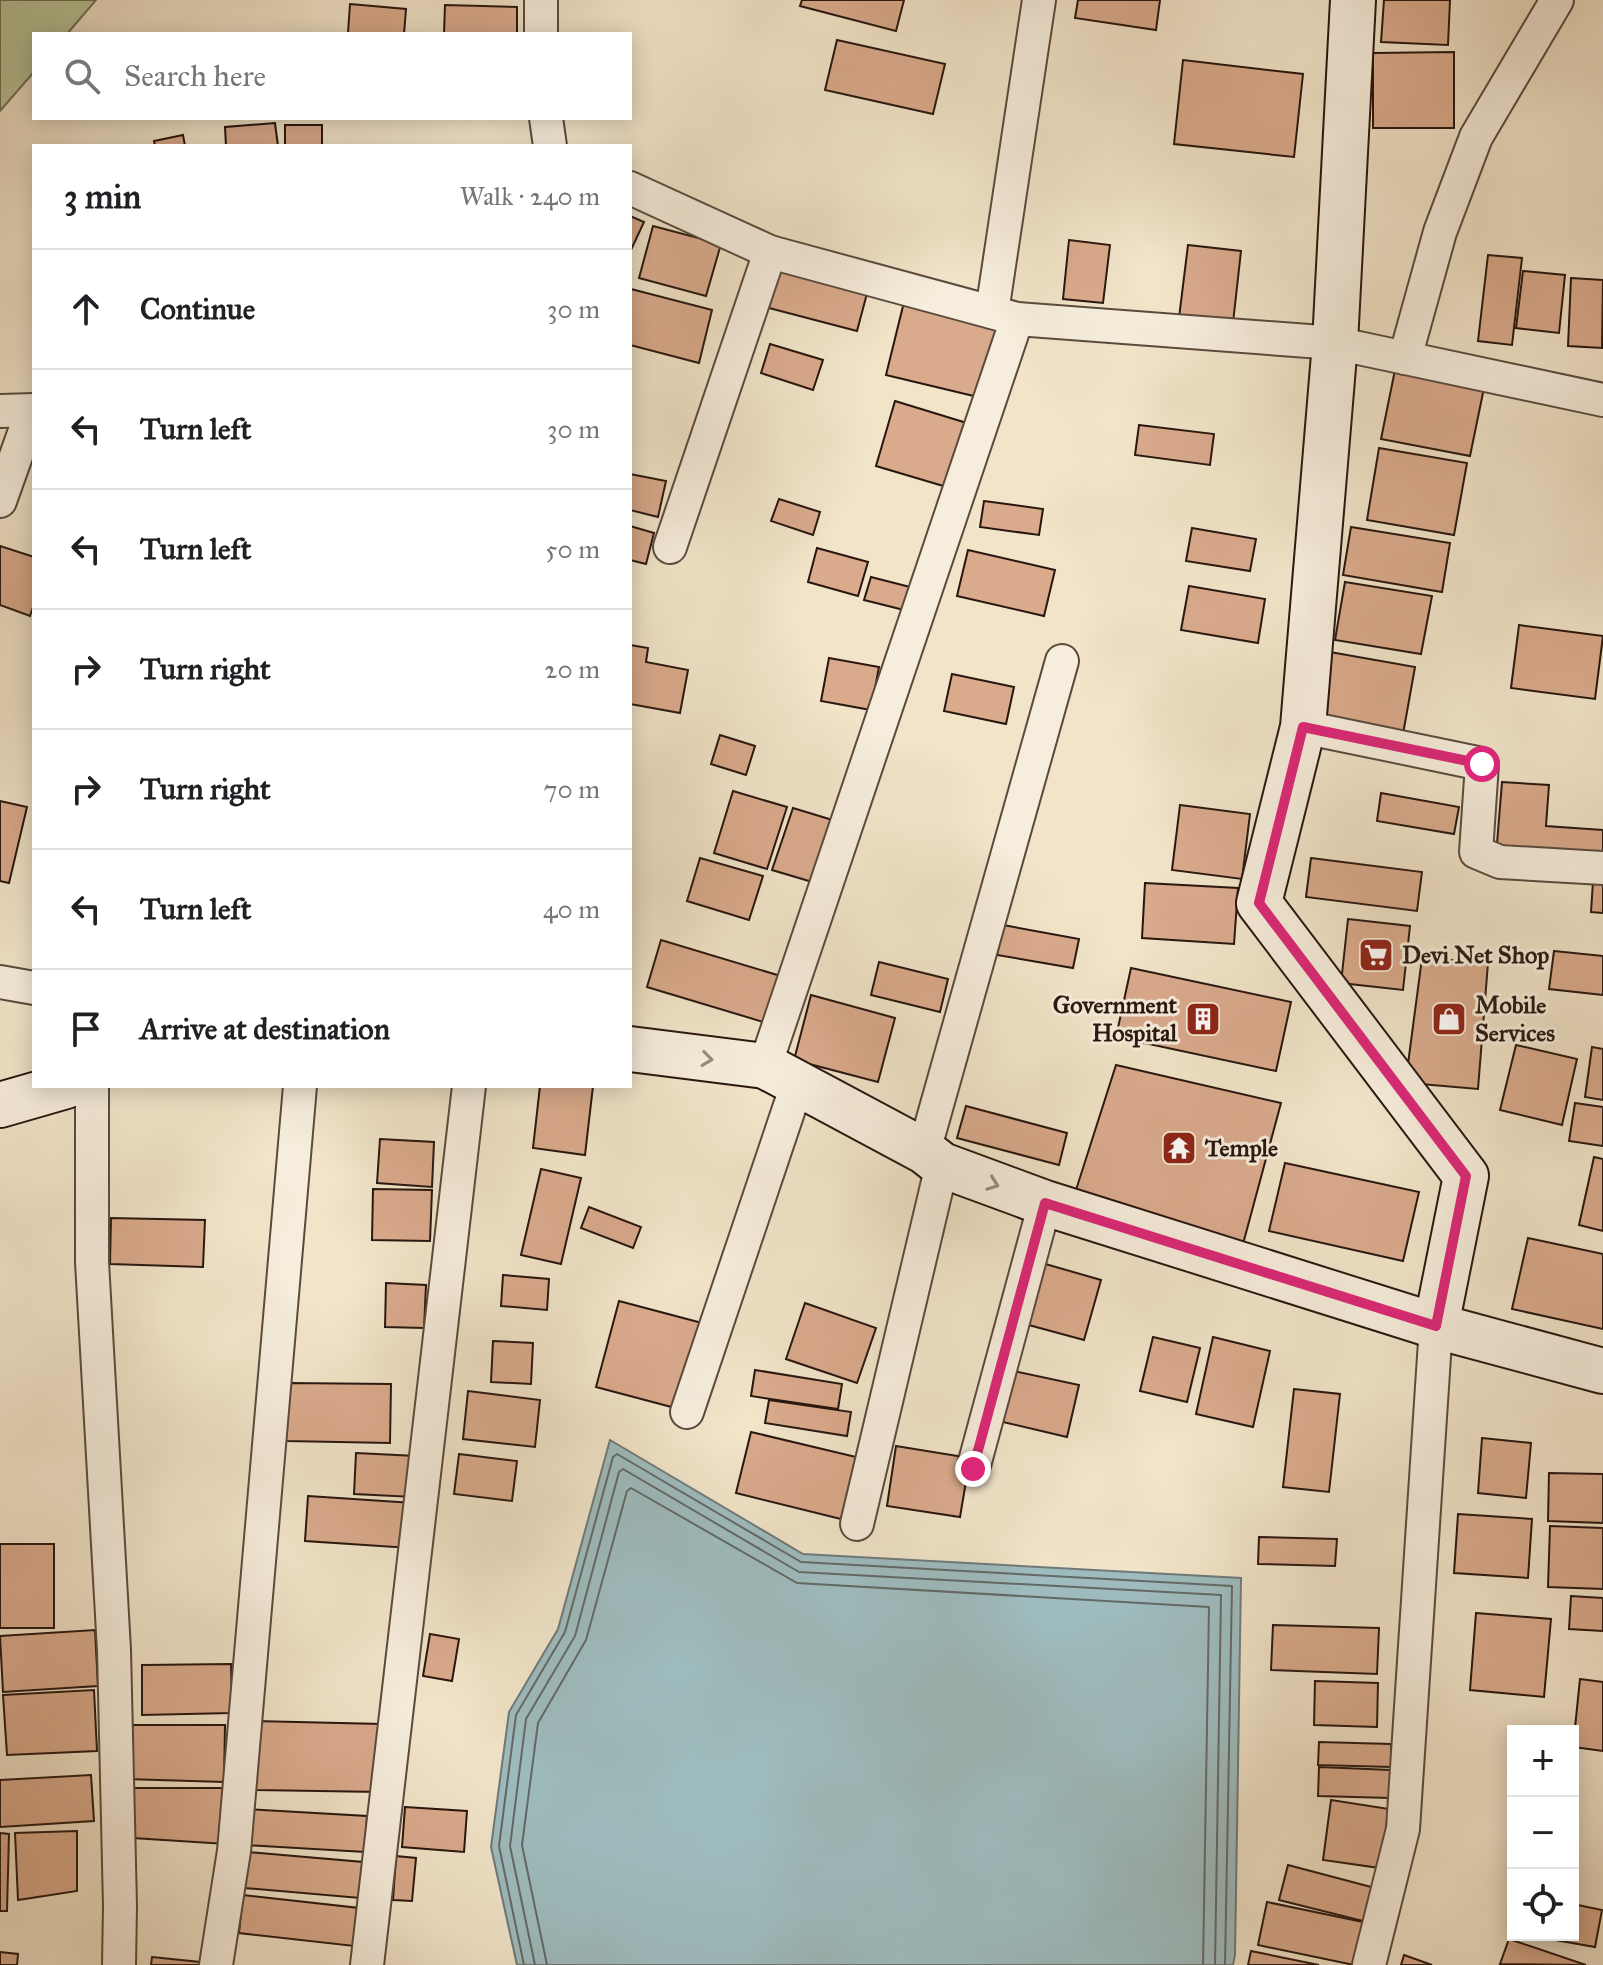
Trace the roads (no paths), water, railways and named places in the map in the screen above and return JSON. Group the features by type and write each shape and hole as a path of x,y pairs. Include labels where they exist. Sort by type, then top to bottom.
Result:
{"street":[{"path":"541,0 541,32"},
{"path":"687,1412 781,1075 1004,316 1039,0"},
{"path":"1353,0 1335,343 1303,727 1259,903 1466,1176 1436,1326 1403,1829 1369,1965"},
{"path":"1405,358 1440,232 1476,137 1557,0"},
{"path":"546,120 550,144"},
{"path":"632,189 770,252 1004,316 1335,343 1603,400"},
{"path":"670,547 770,252"},
{"path":"0,411 32,410"},
{"path":"0,501 25,456 32,416"},
{"path":"857,1524 933,1158 1062,661"},
{"path":"1303,727 1482,764 1476,852 1500,862 1603,868"},
{"path":"0,982 32,988"},
{"path":"632,1049 781,1075 933,1158 1045,1203 1436,1326 1603,1371"},
{"path":"0,1105 59,1088"},
{"path":"92,1088 92,1262 114,1650 119,1965"},
{"path":"216,1965 234,1851 300,1088"},
{"path":"367,1965 469,1088"},
{"path":"973,1469 1045,1203"}],"water":[{"path":"610,1440 803,1554 1241,1578 1233,1965 517,1965 491,1847 509,1712 558,1629"}],"place":[{"name":"Devi Net Shop","path":"1376,955"},
{"name":"Government Hospital","path":"1203,1019"},
{"name":"Mobile Services","path":"1449,1019"},
{"name":"Temple","path":"1179,1148"}]}
